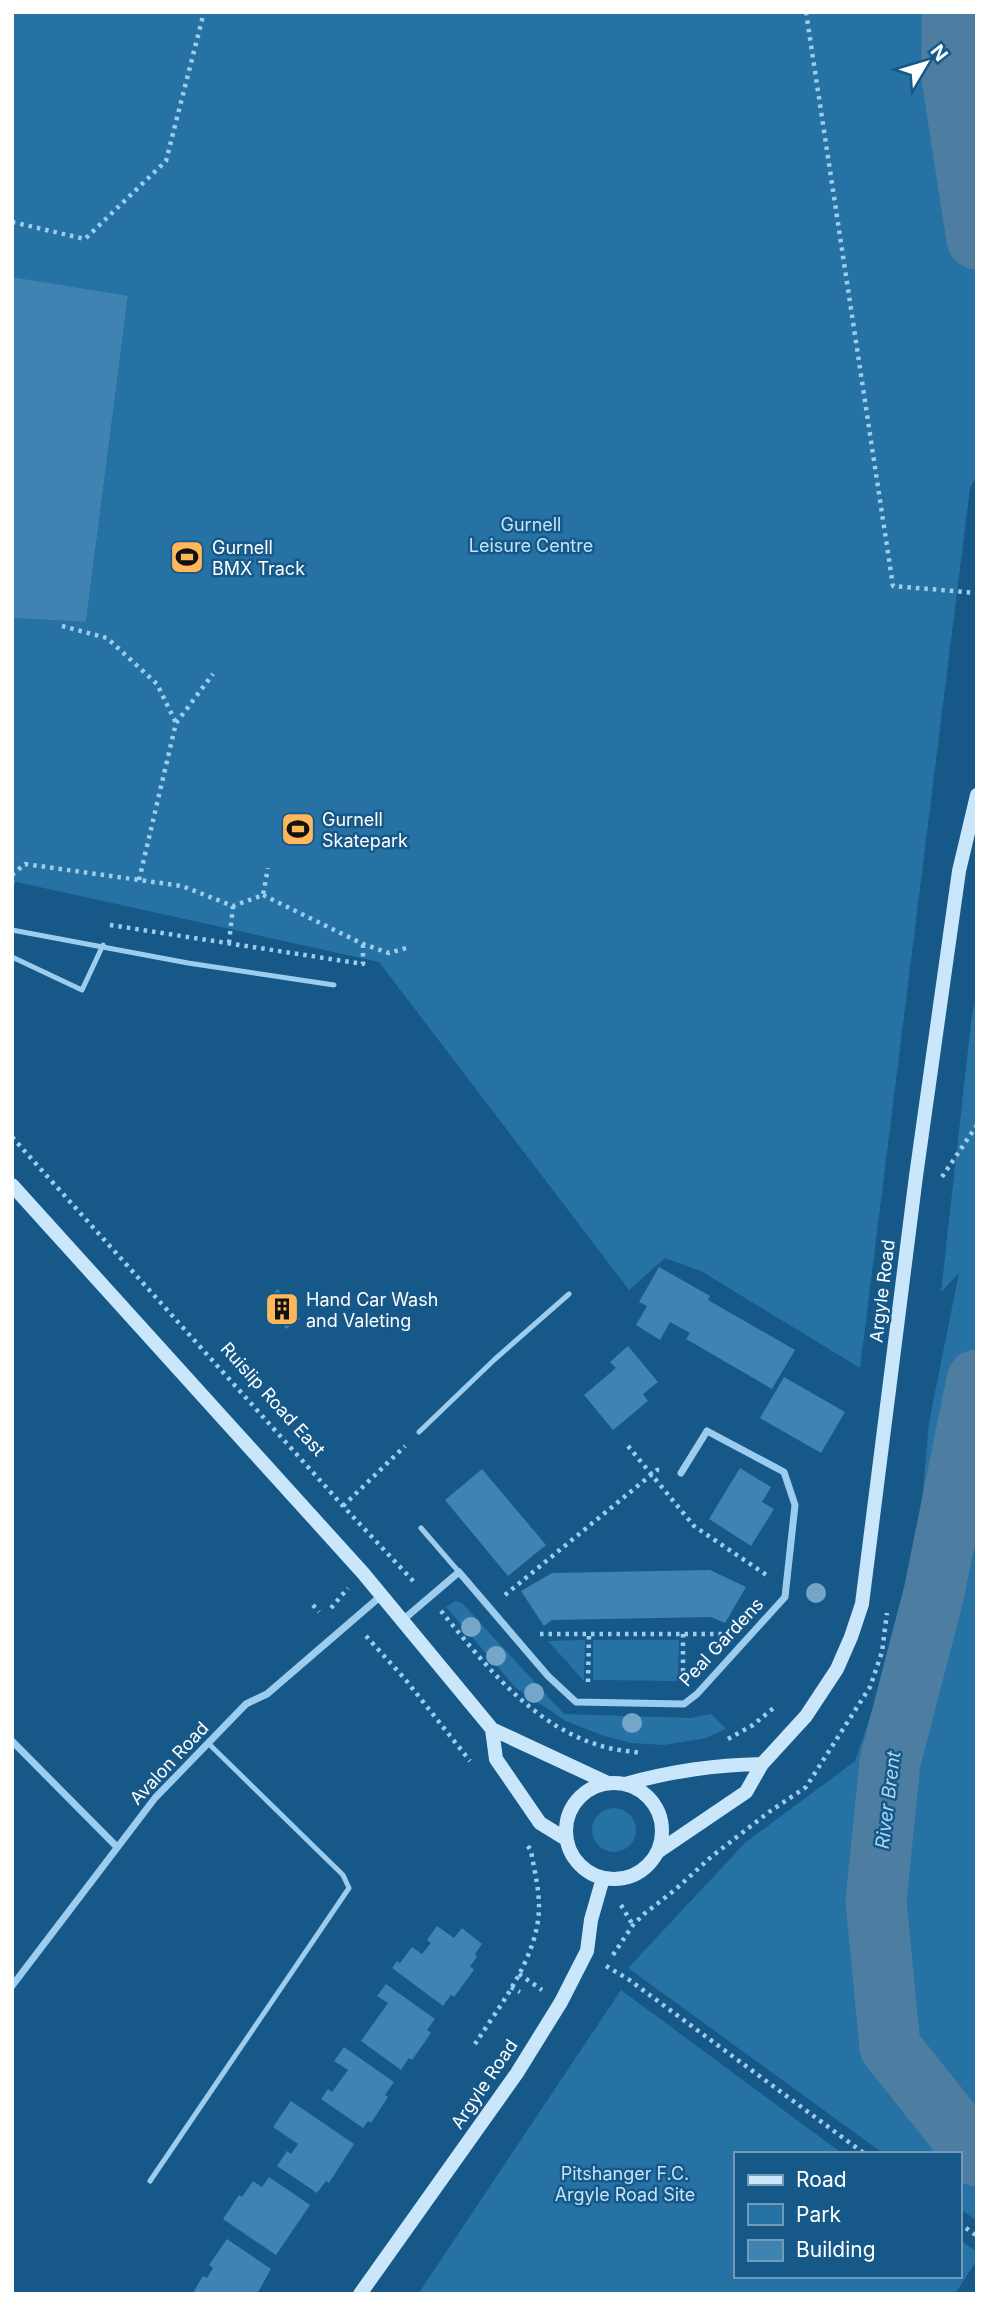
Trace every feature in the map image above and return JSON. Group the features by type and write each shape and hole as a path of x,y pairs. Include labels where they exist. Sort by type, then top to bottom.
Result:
{"main road":[{"name":"Argyle Road","path":"659,1851 746,1793 762,1764 806,1716 837,1669 862,1604 958,871 977,795"},
{"path":"12,1185 383,1595 492,1729 608,1783 625,1784 641,1790 653,1802 661,1817 663,1834 659,1851 649,1865 635,1875 620,1880 603,1878 582,1868 566,1839 567,1821 579,1798 593,1788 608,1783"},
{"path":"492,1729 496,1759 540,1823 566,1839"},
{"path":"625,1784 673,1771 719,1765 762,1764"},
{"name":"Argyle Road","path":"360,2294 517,2073 561,2002 587,1951 591,1920 603,1878"}],"street":[{"name":"Peal Gardens","path":"459,1572 548,1676 576,1702 684,1704 697,1695 785,1597 795,1505 783,1472 707,1431 681,1473"},
{"path":"404,1619 459,1572"},
{"name":"Avalon Road","path":"12,1986 155,1798 246,1704 267,1694 383,1595"},
{"path":"12,1741 117,1847"}],"lane":[{"path":"12,930 188,963 334,985"},
{"path":"12,957 82,990 103,945"},
{"path":"419,1432 494,1360 569,1294"},
{"path":"421,1528 459,1572"},
{"path":"150,2181 349,1888 343,1875 208,1743"}],"path":[{"path":"12,222 85,239 166,161 204,12"},
{"path":"806,12 893,586 977,593"},
{"path":"62,626 107,638 157,684 176,723"},
{"path":"139,880 176,723 213,674"},
{"path":"12,884 13,874 25,864 182,886 233,906 263,895 363,944 389,953 410,947"},
{"path":"263,895 268,868"},
{"path":"229,943 233,906"},
{"path":"107,924 363,964 363,944"},
{"path":"942,1178 977,1125"},
{"name":"Ruislip Road East","path":"12,1137 429,1598 503,1689 560,1728 608,1748 653,1753"},
{"path":"343,1506 419,1432"},
{"path":"628,1446 694,1526 787,1589"},
{"path":"490,1608 657,1470"},
{"path":"313,1605 319,1612"},
{"path":"512,1634 753,1634"},
{"path":"588,1702 589,1634"},
{"path":"683,1634 684,1704"},
{"path":"365,1635 405,1679 472,1764"},
{"path":"718,1745 753,1725 776,1706"},
{"path":"449,1733 454,1729"},
{"path":"826,1733 836,1742"},
{"path":"456,1743 461,1739"},
{"path":"829,1752 806,1787 710,1857 633,1925 606,1966 628,1979 862,2152"},
{"path":"475,2044 519,1974 531,1947 539,1906 531,1851 525,1840"},
{"path":"628,1917 633,1925"},
{"path":"519,1974 528,1979"},
{"path":"511,1987 520,1992"},
{"path":"961,2224 977,2236"}],"green space":[{"name":"Gurnell Leisure Centre","path":"12,12 977,12 977,476 970,488 860,1368 701,1271 665,1258 629,1290 379,962 12,881 12,618 86,622 128,297 12,277"},
{"path":"977,989 977,2221 961,2209 961,2152 881,2152 628,1968 745,1843 855,1761 914,1589 929,1422 959,1273 941,1292"},
{"path":"455,1601 462,1603 564,1714 691,1718 711,1714 726,1729 706,1738 664,1745 631,1743 566,1721 516,1688 446,1607"},
{"path":"585,1640 584,1681 548,1641"},
{"path":"593,1640 679,1640 678,1681 593,1680"},
{"path":"614,1808 630,1814 636,1830 630,1846 614,1852 598,1846 592,1830 598,1814"},
{"name":"Pitshanger F.C. Argyle Road Site","path":"621,1990 840,2152 734,2152 734,2278 961,2278 961,2240 977,2252 977,2260 955,2294 418,2294"}],"building":[{"path":"12,277 128,296 86,622 12,618"},
{"path":"659,1267 710,1296 708,1300 795,1350 772,1389 686,1339 690,1333 670,1322 660,1340 636,1325 647,1306 639,1302"},
{"name":"Hand Car Wash and Valeting","path":"278,1289 300,1319 286,1329 265,1299"},
{"path":"628,1346 658,1382 643,1394 648,1401 613,1430 584,1395 616,1368 610,1362"},
{"path":"784,1377 845,1412 821,1453 760,1418"},
{"path":"740,1468 771,1487 762,1502 774,1509 751,1546 709,1519"},
{"path":"482,1469 546,1545 508,1576 445,1500"},
{"path":"710,1570 746,1587 725,1623 711,1617 552,1620 544,1626 521,1591 552,1573"},
{"path":"437,1926 454,1938 462,1928 482,1944 470,1966 474,1970 454,1997 451,1995 443,2006 392,1968 397,1961 400,1963 412,1947 422,1954 431,1943 427,1940"},
{"path":"386,1984 435,2019 427,2030 431,2033 412,2060 409,2058 401,2070 361,2041 388,2003 377,1996"},
{"path":"344,2047 394,2082 385,2095 388,2097 371,2123 368,2121 363,2128 321,2099 328,2089 332,2092 348,2070 334,2061"},
{"path":"291,2101 354,2144 329,2183 326,2181 317,2193 277,2166 287,2151 291,2154 298,2144 273,2127"},
{"path":"269,2177 310,2205 276,2255 223,2219 239,2195 242,2197 253,2181 262,2187"},
{"path":"227,2239 271,2269 257,2294 198,2294 194,2291 203,2276 207,2278 213,2268 209,2265"}],"waterway":[{"name":"River Brent","path":"952,12 952,78 977,239"},
{"name":"River Brent","path":"977,1380 934,1593 890,1762 876,1901 890,2047 977,2156"}],"place":[{"name":"Gurnell BMX Track","path":"187,557"},
{"name":"Gurnell Skatepark","path":"298,829"},
{"name":"Hand Car Wash and Valeting","path":"282,1309"}]}
